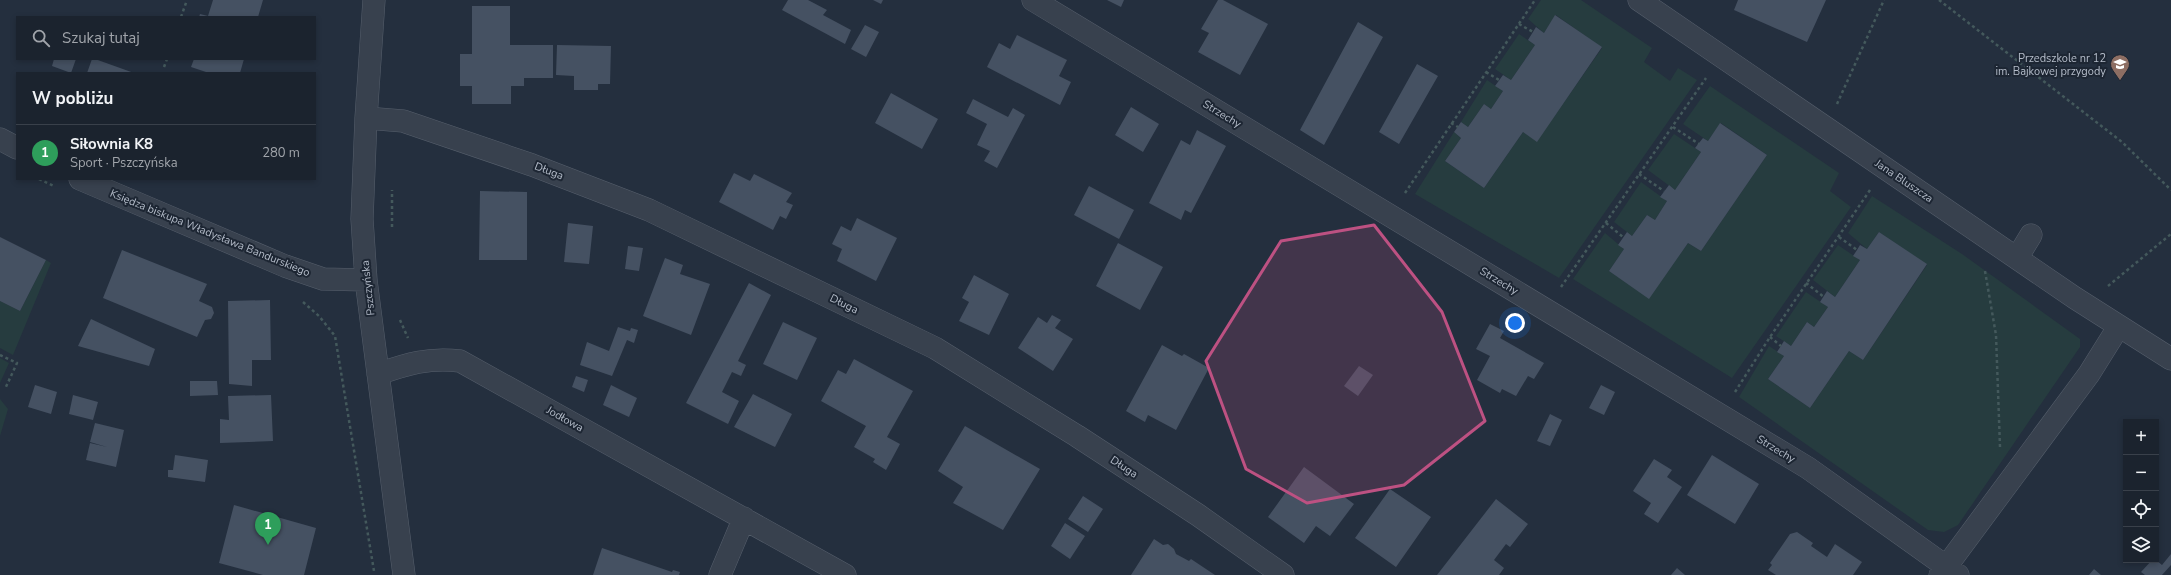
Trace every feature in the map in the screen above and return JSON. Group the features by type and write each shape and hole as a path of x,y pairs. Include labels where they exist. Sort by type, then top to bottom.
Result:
{"street":[{"name":"Pszczyńska","path":"374,0 366,118 362,219 366,280 404,575"},
{"name":"Strzechy","path":"1032,0 1808,468 1949,572"},
{"name":"Jana Bluszcza","path":"1639,0 2017,258 2171,360"},
{"name":"Długa","path":"366,118 403,121 532,164 649,210 936,348 1198,515 1283,575"},
{"path":"0,139 16,147"},
{"name":"Księdza biskupa Władysława Bandurskiego","path":"82,180 285,266 323,279 366,280"},
{"path":"2017,258 2031,235"},
{"path":"1949,572 2089,374 2119,326"},
{"name":"Jodłowa","path":"378,374 421,360 444,359 460,361 845,575"},
{"path":"720,575 744,518"}],"path":[{"path":"181,16 187,0"},
{"path":"1413,181 1535,0"},
{"path":"1835,110 1884,0"},
{"path":"1939,0 2122,142 2171,190"},
{"path":"1519,24 1533,32"},
{"path":"164,67 167,60"},
{"path":"1486,72 1499,80"},
{"path":"1569,275 1707,76"},
{"path":"1451,123 1458,127"},
{"path":"1673,127 1698,144"},
{"path":"1639,174 1664,191"},
{"path":"42,180 59,188"},
{"path":"1741,382 1806,283 1872,188"},
{"path":"392,189 392,231"},
{"path":"1606,223 1623,237"},
{"path":"2105,289 2171,234"},
{"path":"1839,237 1857,250"},
{"path":"1985,270 1996,335 2000,452"},
{"path":"1806,283 1824,297"},
{"path":"298,298 319,316 334,336 375,575"},
{"path":"400,319 405,331"},
{"path":"1770,337 1781,346"},
{"path":"0,355 17,363 5,389"}],"highlighted area":[{"path":"1374,225 1442,312 1485,421 1404,485 1307,503 1246,469 1206,361 1281,241"}],"green space":[{"path":"1541,0 1581,0 1652,48 1644,62 1670,81 1678,68 1697,80 1559,278 1415,194 1454,132 1461,138 1445,161 1484,188 1523,132 1537,141 1602,48 1556,15 1544,33 1528,19"},
{"path":"1519,34 1535,45 1511,80 1495,69"},
{"path":"1487,80 1503,91 1491,109 1484,104 1468,127 1461,122"},
{"path":"1710,86 1839,173 1830,191 1851,207 1732,378 1573,279 1605,233 1624,249 1609,271 1649,298 1688,243 1701,251 1767,155 1721,123 1708,141 1683,124"},
{"path":"1674,134 1701,152 1675,190 1648,170"},
{"path":"1641,182 1667,201 1655,220 1647,215 1632,236 1614,222"},
{"path":"1872,196 1962,254 2080,339 2080,347 1958,525 1944,532 1928,530 1739,397 1769,346 1784,356 1768,379 1810,408 1849,351 1863,360 1927,265 1879,232 1867,249 1848,233"},
{"path":"1838,245 1860,260 1835,297 1813,280"},
{"path":"46,260 51,263 13,355 0,348 0,301 20,311"},
{"path":"1806,292 1828,307 1814,327 1807,322 1791,346 1776,336"},
{"path":"0,358 9,363 0,383"},
{"path":"0,399 8,409 0,436"}],"building":[{"path":"213,0 263,0 258,16 208,16"},
{"path":"788,0 808,0 827,10 823,15 851,30 845,44 782,10"},
{"path":"873,0 883,0 881,4"},
{"path":"1107,0 1124,0 1121,7"},
{"path":"1218,0 1223,0 1268,24 1240,75 1198,52 1209,33 1201,29"},
{"path":"1738,0 1826,0 1807,42 1734,10"},
{"path":"472,6 510,6 510,45 553,45 553,78 524,78 524,86 511,86 511,104 472,104 472,86 460,86 460,54 472,54"},
{"path":"1555,15 1602,47 1537,142 1523,132 1484,188 1445,161 1461,138 1454,132 1461,122 1468,127 1484,104 1491,109 1503,91 1495,86 1503,75 1511,80 1535,45 1528,40 1536,27 1544,33"},
{"path":"1358,22 1383,37 1324,145 1300,130"},
{"path":"865,25 879,32 866,57 851,49"},
{"path":"1017,35 1067,60 1059,76 1071,82 1060,105 987,67 999,43 1010,49"},
{"path":"557,45 611,46 610,84 598,84 598,90 574,90 574,76 556,75"},
{"path":"54,60 76,60 71,72 52,66"},
{"path":"92,60 98,60 131,72 87,72"},
{"path":"194,60 244,60 240,72 206,72 191,67"},
{"path":"1417,64 1438,76 1399,144 1379,132"},
{"path":"891,93 938,119 922,149 875,123"},
{"path":"973,99 1008,117 1013,108 1025,115 997,168 984,161 990,151 977,145 987,124 966,113"},
{"path":"1131,107 1159,124 1143,152 1115,135"},
{"path":"1720,123 1767,155 1701,251 1688,243 1649,299 1609,271 1624,249 1618,245 1627,232 1632,236 1647,215 1655,220 1667,201 1660,197 1669,185 1675,190 1701,152 1695,148 1703,138 1708,141"},
{"path":"1197,130 1226,146 1191,213 1185,210 1181,220 1149,203 1181,140 1190,145"},
{"path":"734,173 750,181 754,174 792,193 786,202 793,205 786,219 780,216 773,230 719,202"},
{"path":"1089,186 1134,210 1119,239 1074,215"},
{"path":"480,191 527,192 527,260 479,260"},
{"path":"857,218 897,238 876,281 837,261 842,249 832,244 841,226 851,231"},
{"path":"568,223 593,226 589,264 564,262"},
{"path":"1879,232 1927,264 1863,360 1849,351 1810,408 1768,379 1784,356 1777,352 1784,341 1791,346 1807,322 1814,327 1828,307 1820,302 1827,291 1835,297 1860,260 1853,256 1860,245 1867,249"},
{"path":"0,237 46,260 20,311 0,301"},
{"path":"1118,243 1163,267 1140,310 1096,286"},
{"path":"628,246 643,248 639,271 625,269"},
{"path":"122,250 207,284 199,301 212,307 214,313 211,319 205,320 197,337 103,298"},
{"path":"665,258 683,265 680,274 710,284 691,335 643,316"},
{"path":"974,275 1009,294 989,335 959,321 969,302 962,298"},
{"path":"749,283 771,295 738,361 746,365 741,376 732,372 722,392 739,401 728,424 686,403"},
{"path":"270,300 271,360 252,360 252,386 229,384 228,301"},
{"path":"1052,315 1061,320 1055,328 1073,339 1053,371 1018,348 1038,317 1047,323"},
{"path":"91,319 155,349 149,366 78,346"},
{"path":"783,322 817,338 797,380 763,364"},
{"path":"1490,324 1504,331 1500,338 1544,363 1534,379 1528,376 1516,396 1502,389 1500,393 1477,380 1490,356 1476,349"},
{"path":"618,327 630,331 631,328 638,330 634,343 627,340 612,376 580,365 587,342 609,351"},
{"path":"1162,345 1182,356 1184,354 1209,368 1176,430 1148,415 1145,422 1126,411"},
{"path":"854,359 913,391 887,437 900,444 886,470 873,462 875,459 854,447 866,426 821,401 838,370 846,374"},
{"path":"1359,366 1373,375 1358,396 1344,386"},
{"path":"576,376 588,380 584,392 572,387"},
{"path":"190,381 217,381 218,395 190,396"},
{"path":"35,385 57,392 51,414 28,407"},
{"path":"611,385 637,398 629,417 603,405"},
{"path":"1601,385 1615,392 1604,415 1589,408"},
{"path":"753,394 792,414 775,447 734,427"},
{"path":"73,395 98,402 93,420 69,414"},
{"path":"271,395 273,441 220,443 220,419 229,420 228,396"},
{"path":"1550,414 1562,420 1550,446 1537,441"},
{"path":"95,423 124,430 116,467 86,460 90,443 107,447 90,442"},
{"path":"965,426 1040,469 1003,530 953,503 963,487 938,471"},
{"path":"175,455 208,460 205,482 168,477 168,470 173,470"},
{"path":"1712,455 1759,484 1735,524 1687,495"},
{"path":"1654,459 1672,470 1667,477 1682,487 1658,523 1644,514 1651,503 1633,491"},
{"path":"1304,467 1354,504 1330,536 1316,526 1304,543 1268,517"},
{"path":"1390,489 1431,517 1396,567 1355,538"},
{"path":"1083,496 1103,509 1088,532 1068,519"},
{"path":"1496,499 1528,524 1510,547 1506,544 1494,560 1504,568 1499,575 1437,575"},
{"path":"234,505 316,528 304,575 263,575 219,563"},
{"path":"1065,523 1085,536 1070,559 1051,546"},
{"path":"1797,532 1813,543 1811,546 1827,557 1835,544 1862,562 1853,575 1776,575 1768,570 1772,565 1770,563 1790,534"},
{"path":"1154,539 1163,545 1168,544 1174,549 1176,554 1189,561 1191,559 1215,575 1131,575"},
{"path":"602,548 672,572 673,570 680,572 679,575 593,575"},
{"path":"2171,554 2171,565 2162,575 2145,575 2141,572 2149,563 2159,562 2162,565"},
{"path":"1677,568 1685,575 1671,575"},
{"path":"2094,569 2101,575 2089,575"}],"place":[{"name":"Przedszkole nr 12 im. Bajkowej przygody","path":"2120,81"},
{"name":"Siłownia K8","path":"268,545"}]}
